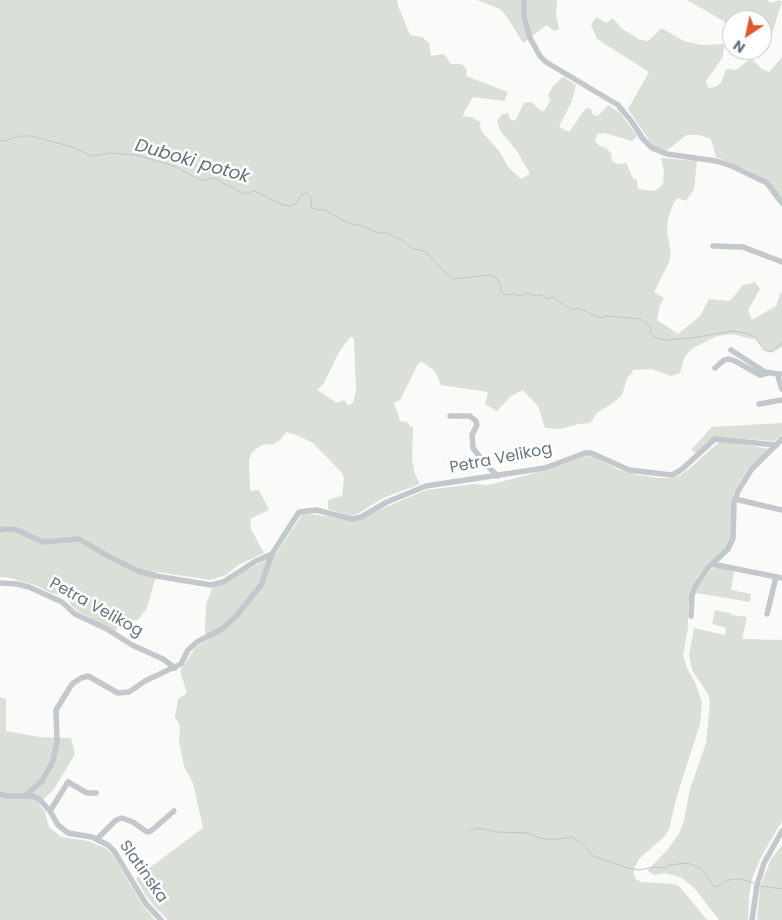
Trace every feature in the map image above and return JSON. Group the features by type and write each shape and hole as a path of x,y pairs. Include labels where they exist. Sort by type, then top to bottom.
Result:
{"street":[{"path":"524,0 524,17 530,38 540,56 546,62 618,105 652,148 667,154 709,159 732,166 767,184 782,203"},
{"path":"713,246 743,246 782,262"},
{"path":"731,350 768,373"},
{"path":"716,368 724,360 729,359 760,375 768,373 780,374 782,389"},
{"path":"759,404 782,400"},
{"path":"450,416 470,416 476,421 472,434 473,448 485,464 498,476"},
{"name":"Petra Velikog","path":"26,796 42,781 53,761 57,742 56,710 63,697 76,681 88,676 109,689 118,693 124,693 181,664 188,650 197,642 222,629 262,585 272,554 300,512 316,510 352,519 361,517 387,502 426,486 545,468 576,456 591,453 629,470 672,475 681,470 716,439 777,444"},
{"path":"691,616 691,601 694,589 700,578 728,549 733,538 735,499 751,470 782,439"},
{"path":"735,499 782,510"},
{"path":"0,530 17,530 43,542 80,538 108,556 138,571 156,576 211,585 223,582 256,561 272,554"},
{"path":"712,564 779,578 767,614"},
{"name":"Petra Velikog","path":"0,582 28,587 62,602 75,614 163,659 175,668"},
{"path":"50,811 66,782 87,793 96,793"},
{"name":"Slatinska","path":"0,794 39,799 50,811 58,825 68,833 97,839 108,845 146,904 161,920"},
{"path":"97,839 116,820 122,818 133,822 147,832 151,831 174,811"},
{"path":"752,920 758,883 764,863 782,831"}],"shaded area":[{"path":"0,0 397,0 410,35 422,37 429,43 431,56 444,54 451,64 464,66 467,70 466,76 508,92 504,101 473,97 462,116 471,117 480,122 481,131 500,152 508,167 521,179 530,174 517,151 501,132 497,122 502,114 508,113 510,119 515,121 524,103 531,102 541,111 544,111 550,101 548,95 553,86 563,77 576,85 572,101 559,127 569,132 586,108 591,109 593,115 598,116 608,105 620,113 637,136 632,141 604,133 597,134 595,140 598,145 611,153 612,161 617,164 626,163 633,178 637,180 638,189 655,191 663,184 664,172 661,158 697,161 694,189 686,201 678,198 674,202 668,219 667,233 671,253 669,262 654,292 664,298 660,305 657,320 678,334 700,316 709,299 730,301 743,285 755,282 760,289 748,310 752,320 776,306 782,292 782,347 771,353 764,350 755,338 732,334 717,336 693,348 685,356 680,373 671,376 651,369 632,370 633,372 627,378 622,395 597,413 590,423 560,429 545,428 538,406 523,390 511,396 497,411 485,404 488,392 441,385 435,371 422,362 418,364 400,400 394,403 400,421 406,422 413,428 412,457 414,472 420,484 383,498 351,516 328,509 328,500 342,496 344,479 342,473 313,443 286,432 274,444 262,445 252,452 249,460 250,491 259,490 269,510 250,519 251,529 264,553 238,565 226,575 211,580 157,572 147,608 138,620 122,620 116,631 79,612 65,596 51,593 35,585 0,577","holes":["350,337 354,338 356,391 353,403 348,405 344,400 337,403 317,390 324,383 338,354"]},
{"path":"477,0 557,0 556,16 559,29 555,31 547,25 523,43 500,9"},
{"path":"687,0 767,0 771,3 779,0 782,2 772,34 772,10 722,10 722,20"},
{"path":"596,17 606,23 613,18 621,28 640,40 648,41 661,28 684,41 701,45 722,44 722,58 706,81 709,88 721,83 726,69 736,70 748,60 753,60 762,69 769,72 782,57 782,203 762,178 716,157 711,139 699,135 687,135 666,151 657,149 628,109 649,72 597,39 591,25"},
{"path":"782,423 782,435 775,441 719,437 697,453 691,450 712,427"},
{"path":"719,442 737,443 768,449 768,451 747,470 734,492 730,540 724,550 697,577 691,590 688,607 688,628 683,655 702,702 700,724 677,796 669,829 665,836 640,858 634,868 636,879 641,882 679,886 707,920 168,920 156,908 136,878 203,828 193,783 184,766 179,741 180,726 175,717 178,699 187,693 180,671 196,647 209,639 205,632 206,605 212,588 276,554 303,513 352,520 361,518 426,490 474,484 488,485 547,470 584,456 594,457 619,470 639,475 672,478 681,475"},
{"path":"715,567 734,571 731,590 751,594 750,602 696,593 701,579"},
{"path":"715,610 747,617 742,639 782,640 782,821 760,859 752,879 748,920 719,920 695,889 682,878 665,873 655,875 648,870 668,849 680,832 690,789 706,743 710,703 708,694 692,670 689,655 694,628 725,635 726,628 712,624"},
{"path":"0,697 6,699 6,731 39,737 71,738 75,754 54,789 39,804 45,812 49,827 61,837 88,841 105,848 112,854 143,906 155,920 0,920"},
{"path":"782,845 782,920 757,920 760,887 771,859"}],"waterway":[{"name":"Duboki potok","path":"0,141 20,136 32,136 72,147 92,156 110,153 136,155 174,166 202,181 212,178 217,179 244,194 254,191 283,205 290,206 297,203 301,195 307,193 312,198 311,206 313,209 325,210 346,222 360,225 379,233 386,233 402,240 412,248 426,252 454,279 489,275 496,278 500,284 501,292 505,295 515,294 519,296 527,293 535,296 541,295 548,299 553,297 572,310 578,308 600,318 606,316 640,319 651,327 650,333 654,337 664,340 692,338 732,331 746,333 755,337 764,350 768,351 772,351 782,343"},
{"path":"467,831 479,828 495,832 528,833 540,838 553,840 572,837 580,842 593,856 628,868 639,870 654,867 664,868 670,865 686,863 701,869 713,886 716,887 729,880 739,879 754,883"},
{"path":"760,886 782,889"}]}
